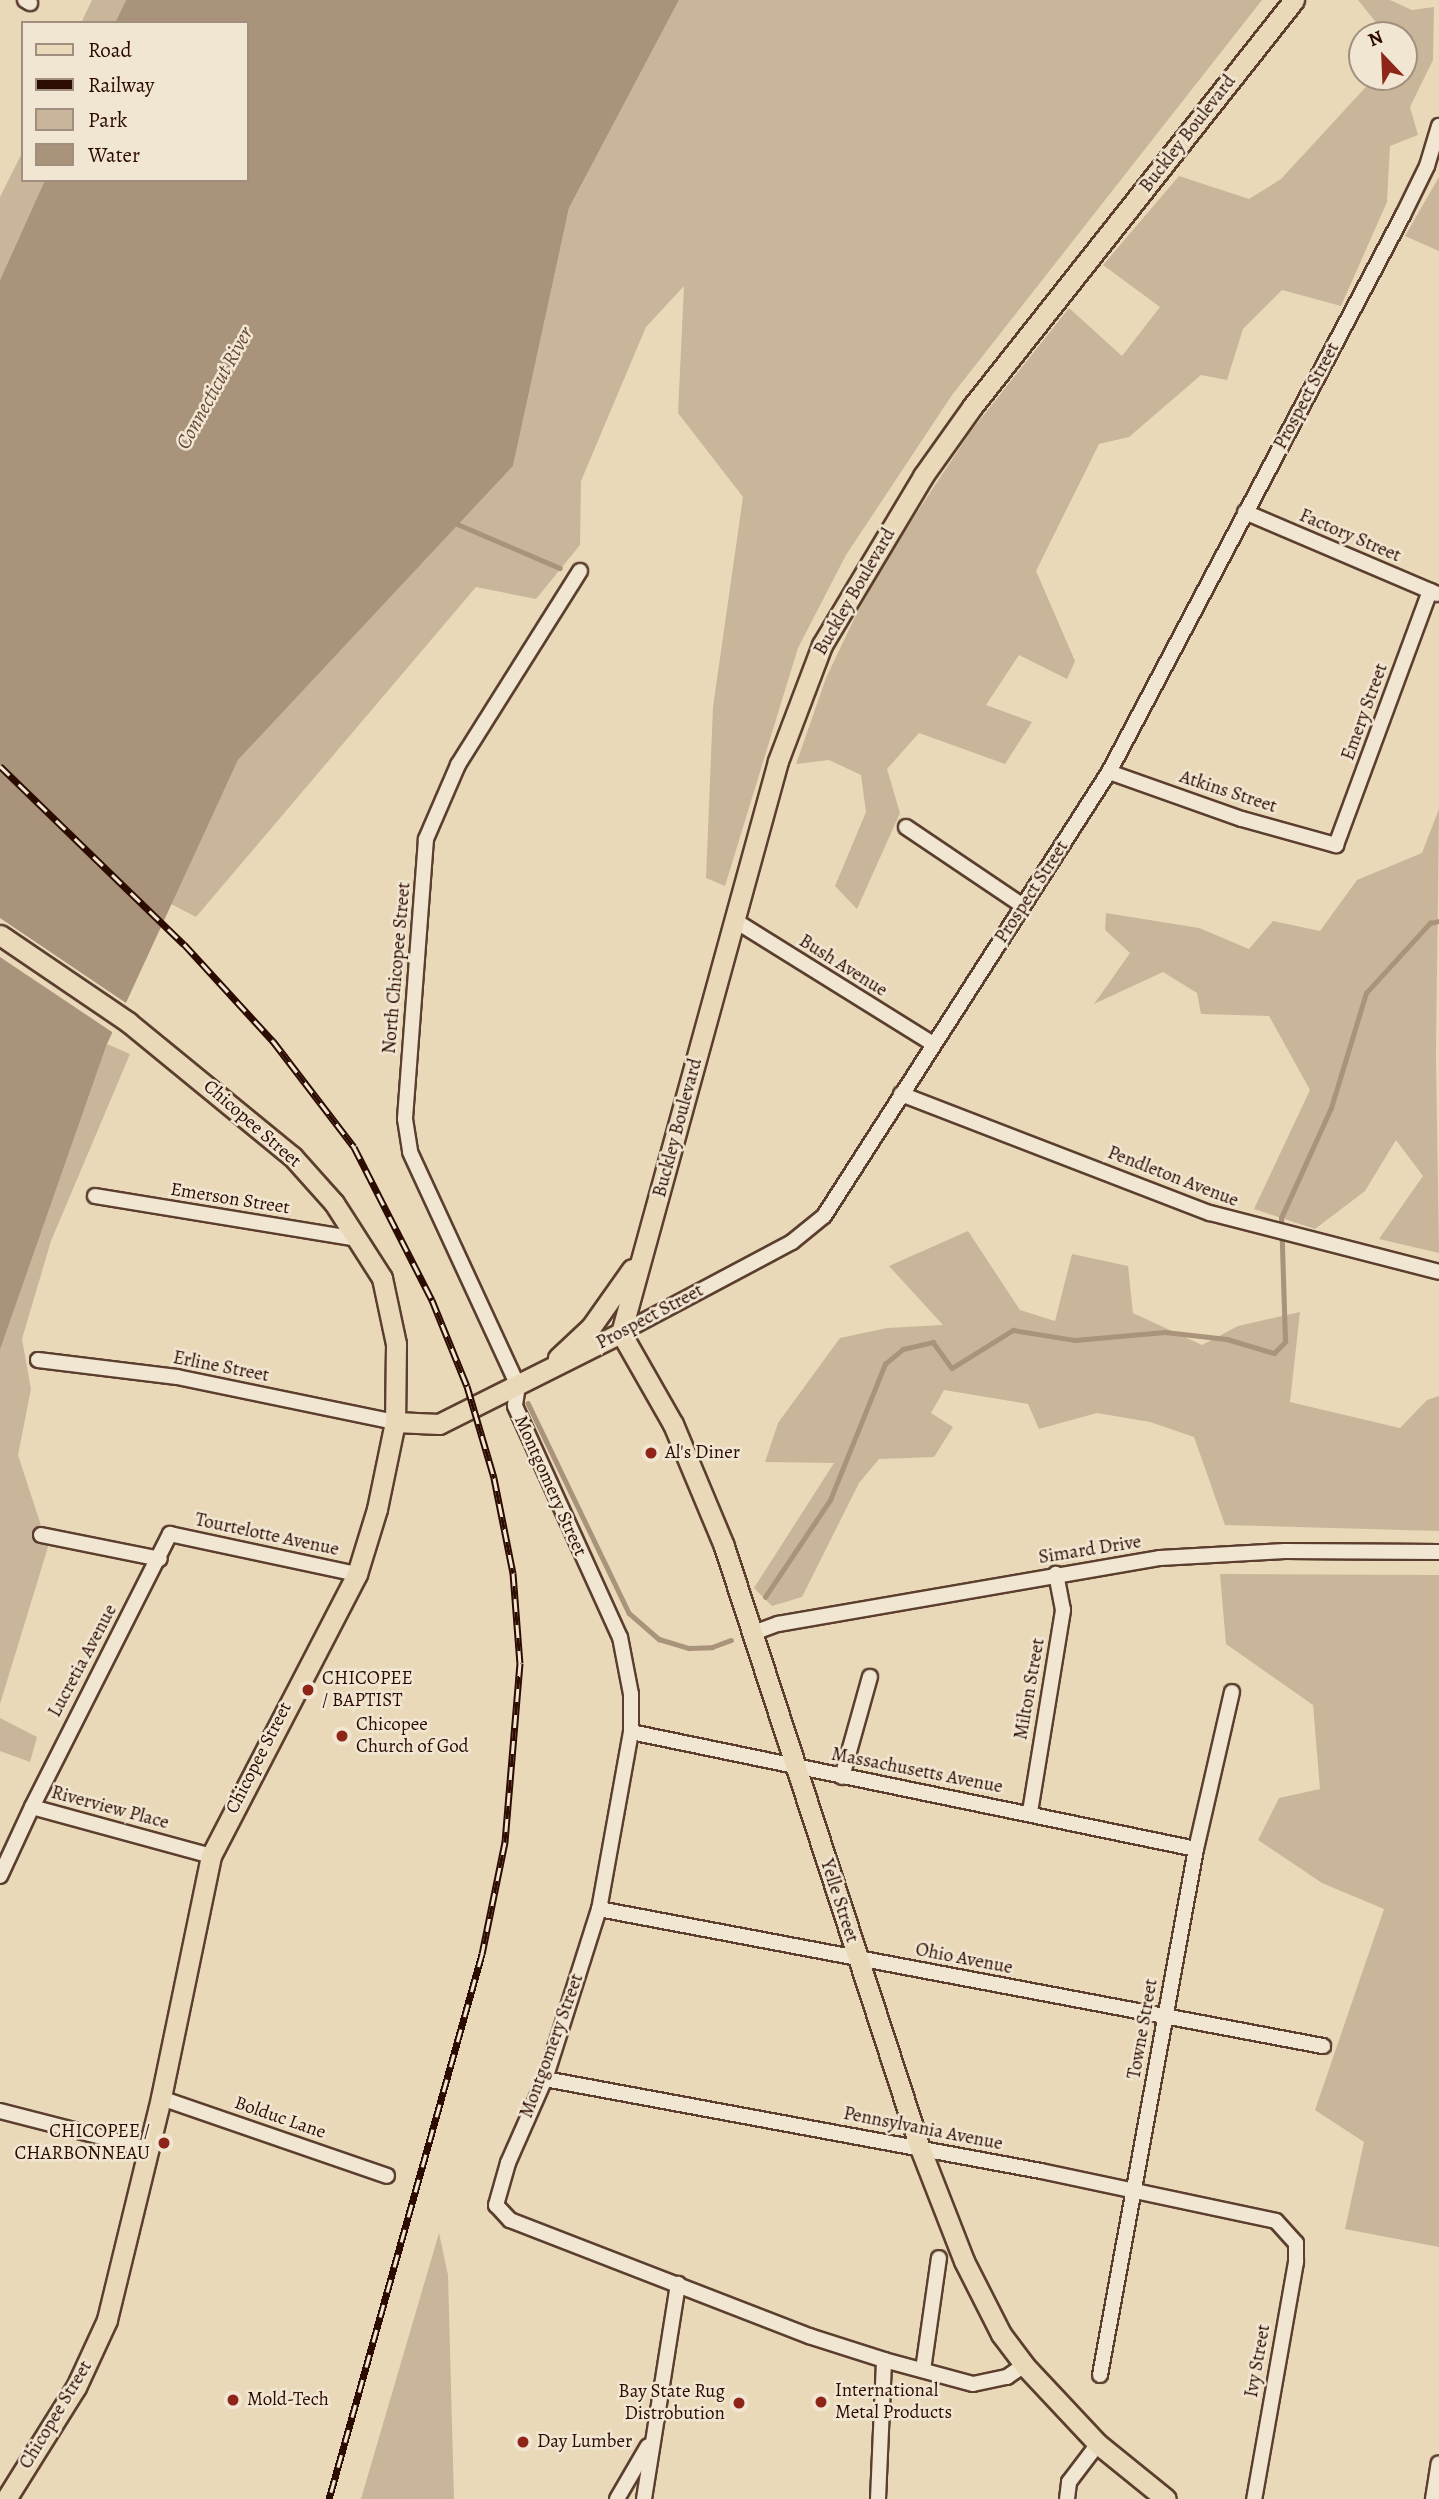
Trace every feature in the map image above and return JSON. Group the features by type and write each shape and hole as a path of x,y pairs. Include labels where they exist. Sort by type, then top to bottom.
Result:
{"main road":[{"name":"Buckley Boulevard","path":"621,1333 734,920 799,701 822,645 854,588 972,407 1294,0"},
{"name":"Chicopee Street","path":"0,935 128,1022 292,1156 334,1203 382,1278 390,1303 396,1344 396,1422 377,1509 357,1574 211,1856 161,2098 107,2320 76,2387 6,2499"},
{"path":"539,1375 591,1327 646,1247"},
{"name":"Prospect Street","path":"396,1422 439,1424 621,1333"},
{"name":"Yelle Street","path":"621,1333 673,1424 753,1633 920,2148 964,2261 1001,2333 1024,2365 1098,2444"},
{"path":"1098,2444 1166,2499"}],"street":[{"name":"Prospect Street","path":"621,1333 812,1229 1109,772 1403,215 1427,166 1439,126"},
{"name":"Factory Street","path":"1245,512 1436,591"},
{"name":"North Chicopee Street","path":"518,1386 410,1152 405,1119 412,996 426,839 438,803 580,571"},
{"name":"Emery Street","path":"1336,845 1436,591"},
{"name":"Atkins Street","path":"1109,772 1242,819 1336,845"},
{"path":"906,827 1023,906"},
{"name":"Bush Avenue","path":"734,920 933,1044"},
{"name":"Pendleton Avenue","path":"901,1094 1264,1230 1439,1272"},
{"name":"Emerson Street","path":"95,1196 358,1239"},
{"name":"Erline Street","path":"38,1360 177,1377 396,1422"},
{"name":"Montgomery Street","path":"518,1386 515,1406 620,1637 631,1694 631,1732 599,1909 545,2079 496,2194 500,2213 510,2221 809,2336 884,2360 973,2384 994,2382 1024,2365"},
{"name":"Tourtelotte Avenue","path":"170,1534 357,1574"},
{"name":"Lucretia Avenue","path":"32,1807 69,1726 160,1559 170,1534"},
{"path":"41,1535 160,1559"},
{"name":"Simard Drive","path":"753,1633 778,1624 1056,1574 1217,1555 1439,1552"},
{"name":"Milton Street","path":"1030,1812 1063,1610 1056,1574"},
{"path":"842,1777 870,1677"},
{"name":"Towne Street","path":"1100,2375 1196,1849 1231,1692"},
{"name":"Massachusetts Avenue","path":"631,1732 842,1777 1030,1812 1196,1849"},
{"name":"Riverview Place","path":"0,1876 32,1807 211,1856"},
{"name":"Ohio Avenue","path":"599,1909 1322,2046"},
{"name":"Pennsylvania Avenue","path":"545,2079 1135,2190 1266,2218 1289,2232"},
{"name":"Bolduc Lane","path":"161,2098 387,2176"},
{"path":"0,2111 148,2149"},
{"name":"Ivy Street","path":"1254,2499 1296,2262 1296,2243 1289,2232"},
{"path":"923,2370 939,2258"},
{"path":"644,2499 678,2284"},
{"path":"878,2499 884,2360"},
{"path":"617,2499 654,2434"},
{"path":"1068,2499 1069,2482 1098,2444"},
{"path":"1433,2499 1439,2463"}],"green space":[{"path":"92,0 126,0 116,21 82,21"},
{"path":"679,0 1262,0 952,395 846,555 798,648 725,886 706,878 713,707 743,497 678,413 684,286 646,327 581,481 580,545 536,599 476,587 196,917 171,904 238,760 513,466 569,208"},
{"path":"1358,0 1390,0 1412,10 1434,7 1433,60 1418,91 1418,21 1375,21"},
{"path":"1362,91 1418,91 1410,107 1418,135 1390,146 1387,202 1341,306 1282,290 1243,329 1227,380 1201,375 1129,437 1099,444 1036,571 1075,661 1067,679 1019,655 986,705 1032,722 1005,764 919,733 887,769 900,813 857,909 835,886 866,812 861,775 829,760 796,764 826,678 874,577 971,431 1069,308 1122,356 1160,307 1103,265 1179,176 1249,199 1281,179"},
{"path":"21,155 21,182 44,182 0,280 0,197"},
{"path":"1439,177 1439,251 1405,236"},
{"path":"1439,809 1436,1055 1439,1253 1379,1239 1423,1176 1396,1140 1365,1191 1315,1229 1254,1209 1310,1090 1269,1016 1201,1014 1197,993 1163,972 1094,1004 1130,953 1105,930 1106,913 1199,928 1249,949 1273,921 1320,931 1357,880 1422,853"},
{"path":"107,1044 130,1054 51,1241 22,1339 31,1389 18,1455 48,1547 0,1704 0,1350"},
{"path":"968,1231 1020,1310 1055,1321 1072,1254 1128,1266 1133,1313 1202,1345 1238,1326 1300,1312 1290,1402 1400,1428 1427,1400 1439,1396 1439,1531 1225,1525 1194,1437 1150,1422 1097,1413 1039,1429 1028,1404 944,1390 931,1413 953,1427 934,1457 879,1459 859,1483 802,1597 772,1606 754,1588 834,1463 765,1462 778,1423 840,1338 887,1328 943,1325 889,1266"},
{"path":"1220,1574 1439,1575 1439,2247 1345,2229 1364,2142 1315,2110 1384,1909 1322,1883 1258,1840 1279,1798 1320,1789 1313,1705 1226,1644"},
{"path":"0,1718 37,1737 30,1762 0,1751"},
{"path":"439,2233 448,2275 454,2499 361,2499"}],"water":[{"name":"Connecticut River","path":"126,0 679,0 569,208 513,466 238,760 107,1044 0,1350 0,280 44,182 248,182 248,21 116,21"}],"pier":[{"path":"0,918 129,1005 115,1034 0,957"}],"waterway":[{"path":"455,523 560,568"},
{"path":"765,1597 830,1500 885,1364 903,1349 933,1342 952,1368 1013,1330 1075,1340 1165,1332 1227,1339 1274,1353 1285,1342 1281,1218 1331,1108 1366,993 1430,923 1439,921"},
{"path":"528,1403 629,1613 659,1639 689,1648 712,1647 731,1640"}],"railway":[{"path":"0,766 184,944 273,1041 354,1147 432,1300 467,1386 494,1478 513,1573 520,1663 505,1842 482,1954 329,2499"}],"place":[{"name":"Al's Diner","path":"651,1453"},
{"name":"CHICOPEE / BAPTIST","path":"308,1690"},
{"name":"Chicopee Church of God","path":"342,1736"},
{"name":"CHICOPEE / CHARBONNEAU","path":"164,2143"},
{"name":"Mold-Tech","path":"233,2400"},
{"name":"International Metal Products","path":"821,2402"},
{"name":"Bay State Rug Distrobution","path":"739,2403"},
{"name":"Day Lumber","path":"523,2442"}]}
